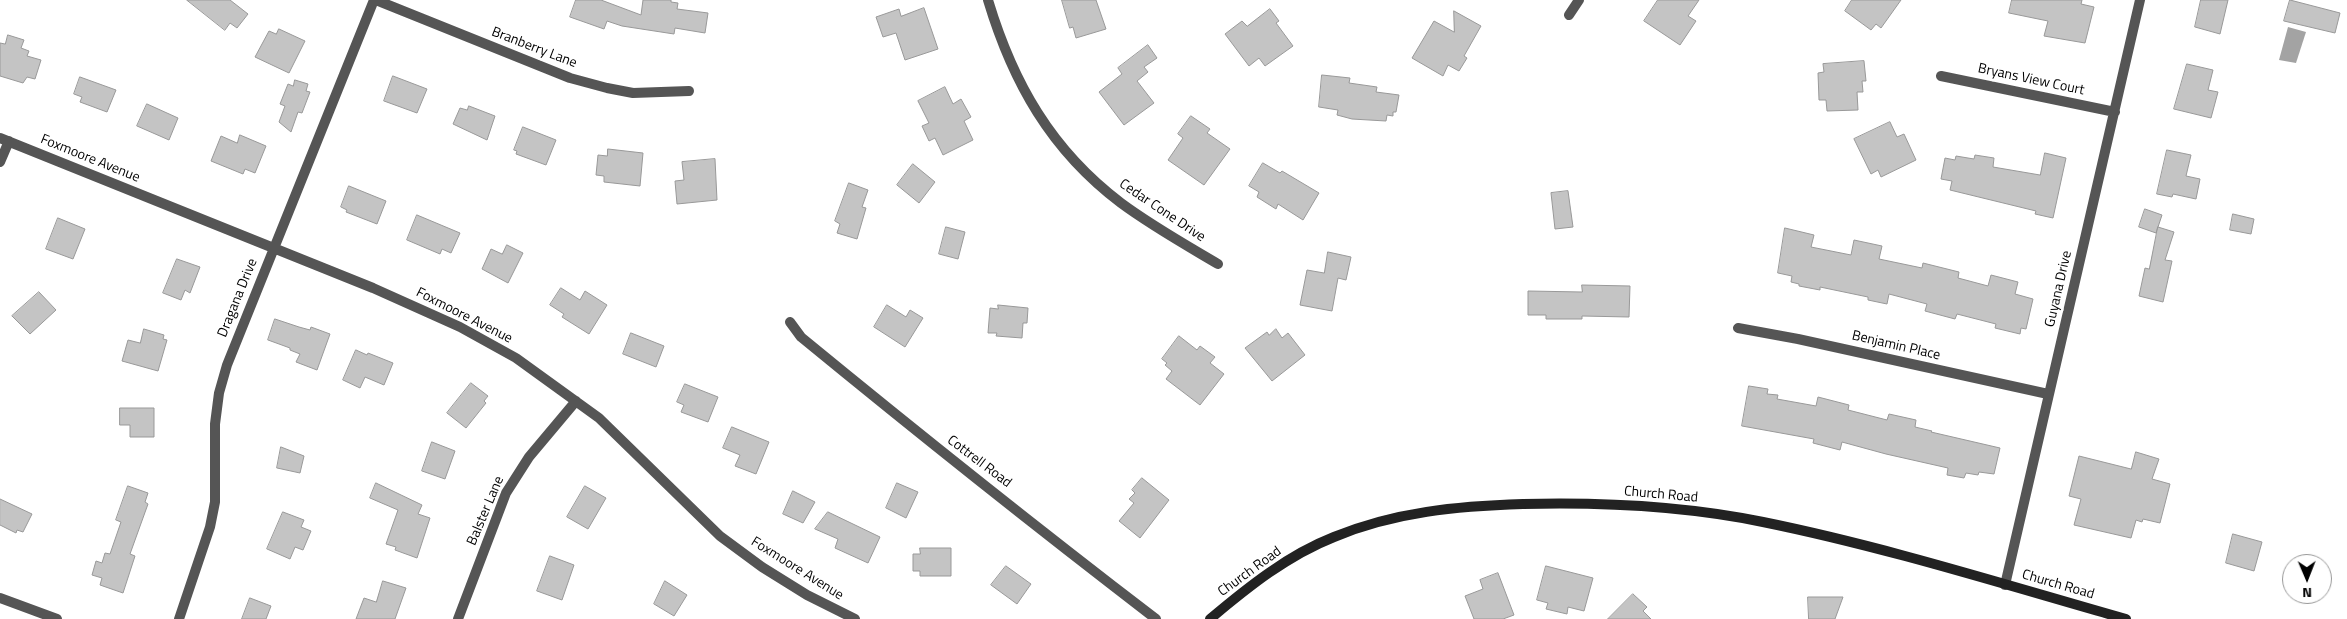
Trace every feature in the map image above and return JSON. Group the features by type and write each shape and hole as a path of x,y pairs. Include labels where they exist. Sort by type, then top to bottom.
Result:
{"main road":[{"name":"Church Road","path":"1210,619 1260,579 1298,554 1334,536 1377,522 1429,510 1483,505 1564,503 1619,505 1732,517 1852,542 2126,619"}],"street":[{"name":"Branberry Lane","path":"375,0 570,78 633,93 689,92"},
{"name":"Dragana Drive","path":"179,619 210,527 215,502 216,424 219,393 227,365 375,0"},
{"name":"Cedar Cone Drive","path":"988,0 1001,38 1022,88 1036,112 1077,166 1121,203 1218,264"},
{"path":"1570,16 1578,0"},
{"name":"Guyana Drive","path":"2005,585 2140,0"},
{"name":"Bryans View Court","path":"1941,76 2115,112"},
{"name":"Foxmoore Avenue","path":"4,140 373,288 460,327 516,358 576,401 632,449 720,536 762,567 799,590 855,619"},
{"path":"0,162 4,140"},
{"name":"Cottrell Road","path":"790,322 801,337 938,448 1027,516 1099,576 1156,619"},
{"name":"Benjamin Place","path":"1738,328 1798,339 2048,394"},
{"name":"Balster Lane","path":"458,619 492,525 506,493 529,457 576,401"},
{"path":"0,598 57,619"}],"shaded area":[{"path":"2288,27 2306,32 2296,63 2279,60"}],"building":[{"path":"187,0 230,0 248,14 237,28 230,23 225,30"},
{"path":"576,0 601,0 641,15 643,0 671,0 671,2 678,3 677,9 708,13 705,33 675,28 674,34 622,26 607,21 604,29 570,17"},
{"path":"1062,0 1096,0 1106,29 1076,38 1073,27 1070,28"},
{"path":"1658,0 1699,0 1688,16 1696,21 1680,45 1644,21"},
{"path":"1852,0 1901,0 1881,28 1876,24 1871,30 1845,11"},
{"path":"2012,0 2082,0 2081,4 2094,7 2085,43 2044,36 2048,21 2009,13"},
{"path":"2201,0 2228,0 2220,34 2195,27"},
{"path":"2290,0 2340,13 2335,33 2284,21"},
{"path":"924,8 938,49 905,60 896,33 883,37 876,17 899,9 901,16"},
{"path":"1270,9 1279,21 1276,23 1293,46 1265,66 1259,58 1249,66 1225,34 1242,21 1247,26"},
{"path":"1454,11 1481,26 1464,56 1467,58 1459,71 1448,65 1443,76 1412,58 1434,21 1454,32"},
{"path":"279,29 305,41 289,73 255,57 269,31 276,34"},
{"path":"8,35 24,40 21,48 29,51 27,56 41,60 35,79 27,77 23,83 0,76 0,43 5,44"},
{"path":"1148,45 1157,58 1144,67 1148,72 1137,81 1154,103 1124,125 1099,92 1122,74 1118,68"},
{"path":"1864,61 1866,81 1862,81 1863,92 1857,92 1858,110 1827,111 1826,100 1819,100 1818,73 1824,72 1823,64"},
{"path":"2187,64 2213,70 2208,90 2218,92 2211,118 2174,109"},
{"path":"1322,75 1350,78 1349,83 1377,87 1376,92 1399,95 1396,112 1393,112 1393,116 1387,115 1386,121 1352,119 1337,115 1338,110 1319,107"},
{"path":"393,76 427,89 417,113 384,101"},
{"path":"80,77 116,90 107,112 80,102 82,97 74,94"},
{"path":"295,80 308,84 306,91 310,92 302,113 298,112 291,132 279,122 285,106 280,104 288,84 293,86"},
{"path":"945,87 953,104 961,99 971,117 964,121 973,140 943,155 935,138 929,141 922,126 929,123 918,101"},
{"path":"147,104 178,118 169,140 137,126"},
{"path":"469,106 495,116 487,140 453,124 460,108 467,110"},
{"path":"1191,116 1210,129 1207,133 1230,149 1204,185 1168,160 1183,138 1178,134"},
{"path":"1890,122 1897,137 1904,134 1916,160 1881,177 1878,170 1871,174 1854,139"},
{"path":"523,127 556,140 546,165 516,154 517,151 514,150"},
{"path":"240,135 266,146 255,173 245,169 243,174 211,161 221,136 237,143"},
{"path":"608,149 643,153 640,186 604,182 604,176 596,175 598,155 607,156"},
{"path":"2167,150 2191,155 2186,176 2200,179 2196,199 2173,194 2172,197 2157,194"},
{"path":"2045,153 2066,158 2053,218 2035,214 2036,211 1950,190 1952,181 1941,179 1945,158 1955,160 1956,156 1974,159 1975,155 1994,158 1993,167 2040,175"},
{"path":"715,159 717,200 677,204 675,181 684,180 682,162"},
{"path":"1263,163 1280,173 1282,171 1319,193 1303,220 1278,204 1276,209 1257,197 1259,192 1249,186"},
{"path":"913,164 935,182 919,203 897,185"},
{"path":"849,183 868,190 862,207 866,208 857,239 837,233 840,224 835,221"},
{"path":"349,186 386,201 377,224 346,212 347,210 341,207"},
{"path":"1568,191 1573,227 1555,229 1551,193"},
{"path":"2145,209 2162,215 2156,233 2139,227"},
{"path":"2233,214 2254,219 2251,234 2230,230"},
{"path":"417,215 460,233 451,253 442,249 440,254 407,240"},
{"path":"58,218 85,229 73,259 46,249"},
{"path":"946,227 965,232 958,259 939,254"},
{"path":"2158,227 2174,232 2165,260 2172,261 2163,302 2139,296 2145,268 2149,269"},
{"path":"1785,228 1814,235 1811,247 1851,255 1854,240 1882,246 1879,259 1922,268 1923,263 1959,272 1958,278 1988,286 1991,275 2018,282 2015,294 2033,299 2026,329 2021,328 2020,334 1995,328 1996,324 1957,314 1955,319 1925,311 1927,304 1889,294 1887,304 1868,300 1868,297 1820,287 1820,290 1799,286 1799,284 1791,282 1792,276 1778,273"},
{"path":"507,245 523,253 508,283 482,269 491,249 502,254"},
{"path":"1328,252 1351,257 1346,280 1338,278 1332,311 1300,305 1307,270 1324,273"},
{"path":"177,259 200,267 190,293 185,290 181,300 163,293"},
{"path":"1582,285 1630,286 1629,317 1582,316 1582,319 1546,319 1546,315 1528,315 1528,291 1582,292"},
{"path":"561,288 580,300 585,291 607,305 589,334 562,317 564,314 550,305"},
{"path":"39,292 56,310 30,334 12,316"},
{"path":"887,305 906,317 910,310 923,318 905,347 874,327"},
{"path":"998,305 1028,308 1027,323 1023,323 1022,338 996,336 997,333 988,333 990,308 998,309"},
{"path":"275,319 310,330 311,327 330,334 317,370 296,362 300,354 268,340"},
{"path":"144,329 164,335 163,339 167,340 158,371 122,361 128,340 140,343"},
{"path":"1276,329 1282,338 1288,333 1305,355 1272,381 1245,348 1267,332 1269,335"},
{"path":"631,333 664,346 656,367 623,354"},
{"path":"1179,336 1197,350 1200,346 1215,357 1210,363 1224,374 1200,405 1166,379 1172,371 1165,365 1167,363 1162,359"},
{"path":"356,350 393,363 384,385 365,377 360,388 343,380"},
{"path":"471,383 488,396 484,401 486,403 466,428 447,413"},
{"path":"685,384 718,397 708,422 681,412 684,405 677,402"},
{"path":"1749,386 1768,389 1767,394 1778,395 1777,399 1816,406 1818,397 1849,405 1848,410 1887,420 1889,414 1916,420 1915,427 2000,448 1994,474 1979,472 1978,475 1966,473 1964,478 1947,475 1948,468 1842,442 1840,450 1813,443 1814,439 1742,426"},
{"path":"120,408 154,408 154,437 130,437 130,425 120,425"},
{"path":"732,427 769,442 756,474 735,466 740,455 723,448"},
{"path":"432,442 455,451 445,479 422,471"},
{"path":"281,447 304,456 300,473 277,468"},
{"path":"2136,452 2159,459 2152,479 2170,484 2160,523 2143,519 2142,522 2136,520 2131,538 2074,525 2081,499 2069,496 2079,456 2131,469"},
{"path":"1142,478 1169,500 1140,538 1119,521 1134,503 1129,499 1135,493 1132,490"},
{"path":"376,483 422,505 418,514 430,518 417,558 395,550 396,547 386,544 398,510 370,498"},
{"path":"897,483 918,492 906,518 886,508"},
{"path":"128,486 148,493 145,502 148,504 130,554 135,556 123,593 100,585 102,578 92,575 96,561 102,563 105,553 110,554 121,522 116,520"},
{"path":"585,486 606,498 588,529 567,517"},
{"path":"793,491 815,502 803,523 783,514"},
{"path":"0,499 32,514 23,532 17,530 16,533 0,525"},
{"path":"283,512 304,520 301,527 311,531 303,550 295,547 290,559 267,549"},
{"path":"828,512 880,537 868,563 835,548 838,539 815,529"},
{"path":"2233,534 2262,542 2254,571 2226,563"},
{"path":"920,548 951,548 951,576 920,576 920,571 913,571 913,554 920,554"},
{"path":"550,556 574,565 562,600 537,591"},
{"path":"1006,566 1031,584 1017,604 991,585"},
{"path":"1546,566 1593,578 1584,611 1568,607 1567,614 1546,609 1548,603 1537,600"},
{"path":"1498,573 1514,615 1503,619 1474,619 1465,596 1483,589 1480,580"},
{"path":"383,581 406,588 395,619 356,619 364,598 376,602"},
{"path":"665,581 687,595 674,616 654,604"},
{"path":"1633,594 1647,607 1643,611 1651,619 1608,619"},
{"path":"1808,597 1843,597 1835,619 1809,619"},
{"path":"250,598 271,606 266,619 242,619"}]}
